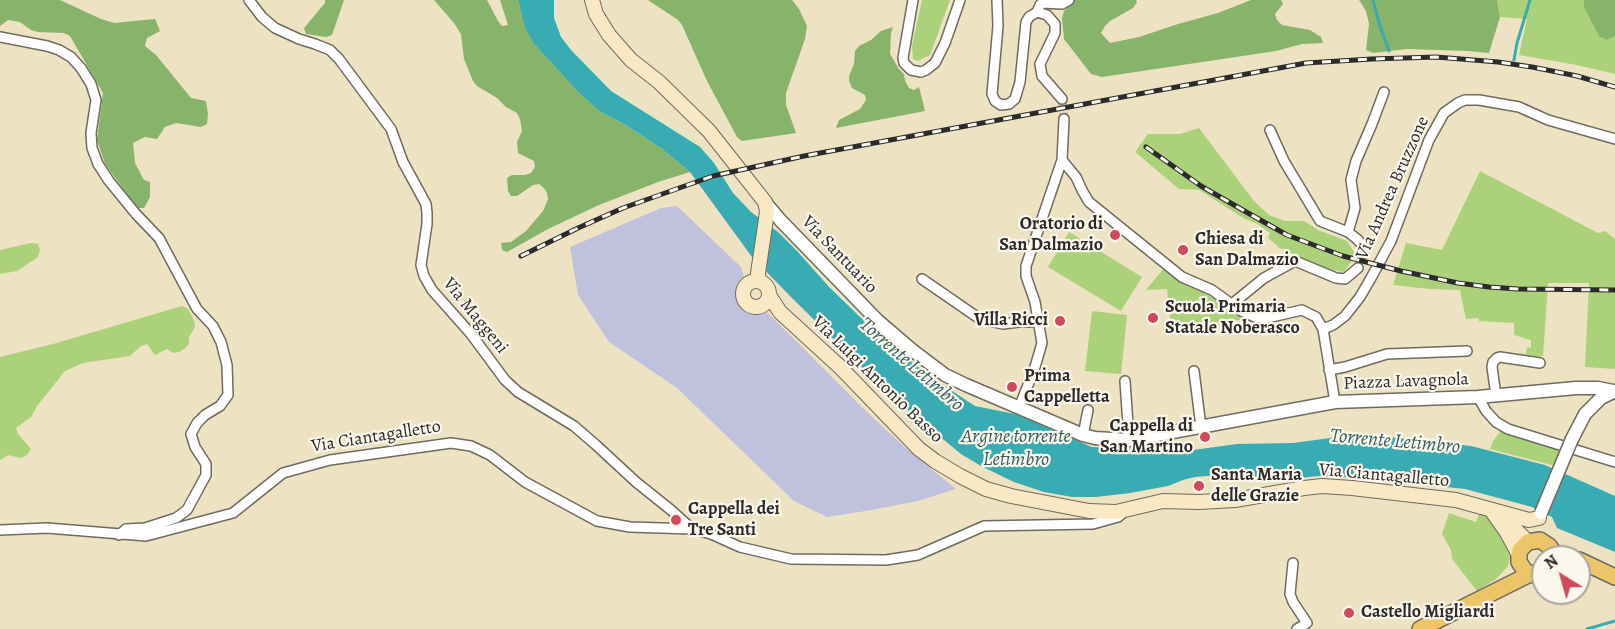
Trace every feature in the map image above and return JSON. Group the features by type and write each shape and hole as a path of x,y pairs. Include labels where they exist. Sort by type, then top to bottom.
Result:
{"main road":[{"name":"Via Santuario","path":"592,0 596,14 609,35 632,60 659,82 708,131 765,202"},
{"path":"759,275 767,288 765,301 756,307 748,304 743,292 747,285 759,275 767,211 765,202"},
{"name":"Via Luigi Antonio Basso","path":"765,301 839,366 919,448 960,476 986,489 1029,500 1089,511 1124,511"},
{"name":"Via Ciantagalletto","path":"1124,511 1163,501 1234,500 1322,486 1456,500 1529,520 1540,516"},
{"path":"1491,510 1506,531 1521,567 1531,571"},
{"name":"Via Ciantagalletto","path":"1491,510 1507,520 1531,541"},
{"path":"1488,594 1519,558 1524,545 1531,541 1545,542 1547,545"},
{"path":"1591,565 1610,574"},
{"path":"1591,572 1610,574"},
{"path":"1420,629 1488,594 1531,577"}],"street":[{"name":"Via Maggeni","path":"249,0 262,17 275,28 330,50 391,129 403,162 426,204 428,213 421,265 424,276 432,290 471,334 505,380 518,392 574,426 692,529"},
{"path":"913,0 903,58 907,67 916,72 926,70 935,63 945,43 960,0"},
{"path":"997,0 998,26 992,94 994,101 1001,105 1009,104 1015,99 1020,82 1026,21 1042,3 1062,4 1069,0"},
{"path":"1036,12 1047,15 1054,24 1055,33 1040,64 1042,76 1062,99"},
{"path":"0,37 60,50 71,57 81,68 91,84 96,100 92,148 98,164 136,214 159,238 197,309 213,326 221,342 227,366 228,395 220,406 197,423 191,434 195,447 206,464 206,475 187,510 170,520 145,528 126,529 119,535"},
{"path":"1348,232 1355,208 1351,180 1356,160 1384,92"},
{"name":"Via Andrea Bruzzone","path":"1323,329 1345,316 1360,297 1391,241 1429,140 1444,113 1458,103 1465,100 1479,100 1519,107 1548,120 1615,139"},
{"path":"1019,408 1042,343 1035,302 1026,276 1026,266 1062,160 1064,119"},
{"path":"1270,130 1284,161 1320,221 1348,232 1364,248 1364,254"},
{"path":"1062,160 1076,177 1089,202 1182,277 1212,290 1241,311 1257,318 1302,310 1316,317 1323,329 1335,402"},
{"name":"Via Santuario","path":"765,202 877,320 945,375 1083,435 1129,440 1335,402"},
{"path":"1232,304 1264,278 1295,261 1336,278 1345,279 1358,268"},
{"path":"922,279 980,319 1003,324 1018,321 1039,322"},
{"path":"1329,370 1345,368 1387,354 1467,351"},
{"path":"1496,396 1492,367 1497,358 1540,363"},
{"path":"1194,371 1201,427"},
{"path":"1125,381 1129,440"},
{"name":"Piazza Lavagnola","path":"1335,402 1496,396 1576,388 1614,391"},
{"path":"1531,541 1572,439 1585,414 1601,398 1614,391"},
{"path":"1478,397 1485,411 1496,422 1508,429 1615,462"},
{"path":"1083,435 1088,410"},
{"name":"Via Ciantagalletto","path":"0,530 48,528 146,536 233,513 283,473 330,460 451,443 471,446 490,454 525,482 597,520 630,527 692,529 711,534 740,547 791,559 886,560 918,555 984,526 1094,524 1118,517 1124,511"},
{"path":"1293,563 1290,594 1307,623 1297,629"}],"shaded area":[{"path":"677,206 741,267 749,294 867,412 907,449 956,489 918,501 827,517 794,501 677,388 609,342 578,295 570,247 661,208"}],"green space":[{"path":"0,0 60,0 114,23 155,19 160,31 147,38 145,46 156,55 191,98 206,101 208,114 207,124 201,127 176,123 165,127 157,139 145,137 133,143 135,163 144,180 150,182 150,197 144,208 137,208 105,164 97,140 103,93 70,36 64,33 38,32 20,22 8,20 0,26"},
{"path":"325,0 344,0 332,35 326,37 306,34 304,28 325,3"},
{"path":"434,0 487,0 502,26 508,25 500,0 518,0 524,26 533,43 578,92 599,111 626,125 662,149 690,172 599,205 548,229 507,252 502,250 501,243 511,242 526,231 543,211 548,199 547,193 539,184 533,185 517,196 511,196 508,191 507,178 512,175 531,173 535,167 534,161 518,153 517,142 522,131 520,119 517,113 473,81 464,59 461,34"},
{"path":"648,0 792,0 807,26 805,39 786,93 786,105 796,133 742,141 737,137 707,81 682,25"},
{"path":"922,0 950,0 930,55 918,61 913,59 912,46"},
{"path":"1075,0 1136,0 1133,8 1105,26 1101,33 1110,43 1139,37 1218,13 1251,0 1281,0 1283,4 1275,14 1277,20 1282,25 1310,30 1321,37 1323,43 1302,44 1276,51 1102,77 1091,74 1064,39 1062,18 1064,11"},
{"path":"1359,0 1497,0 1500,17 1489,53 1407,49 1373,53 1366,50 1369,24 1366,11"},
{"path":"1497,0 1584,0 1584,7 1607,40 1615,36 1615,74 1519,55 1527,19 1500,17"},
{"path":"1584,0 1615,0 1615,36 1607,40 1599,36 1584,7"},
{"path":"893,27 890,54 904,74 909,88 914,90 919,87 925,111 836,128 839,120 860,109 866,100 865,95 852,88 849,81 855,51 881,31"},
{"path":"1199,128 1254,201 1269,215 1285,221 1304,221 1318,230 1347,241 1356,255 1344,272 1323,268 1296,257 1286,249 1281,249 1268,238 1270,233 1258,224 1245,219 1199,190 1179,189 1135,152 1148,134 1180,134"},
{"path":"1480,171 1598,233 1605,231 1615,239 1615,369 1585,367 1589,283 1548,283 1543,356 1540,356 1540,361 1525,360 1527,347 1531,348 1531,340 1514,335 1514,323 1479,321 1478,318 1466,319 1460,290 1393,285 1406,243 1442,250"},
{"path":"1069,232 1142,277 1121,311 1048,267"},
{"path":"31,243 38,244 40,250 38,257 17,271 0,274 0,250"},
{"path":"1164,268 1180,280 1235,310 1240,315 1240,320 1171,327 1167,289 1146,290"},
{"path":"182,306 188,309 195,327 189,337 189,344 184,349 173,353 167,349 155,355 147,344 141,346 130,356 83,363 65,371 31,417 16,428 18,434 31,449 27,455 21,458 8,455 0,460 0,357"},
{"path":"1092,311 1127,315 1121,374 1085,371"},
{"path":"1501,431 1562,449 1556,466 1490,449"},
{"path":"1449,513 1476,522 1479,514 1485,515 1497,527 1509,550 1508,566 1496,579 1477,591 1452,559 1451,550 1442,534"}],"water":[{"name":"Argine torrente Letimbro","path":"518,0 554,0 554,18 561,37 611,91 700,147 714,163 733,193 751,212 778,232 859,316 896,350 975,406 1015,414 1092,447 1186,451 1237,444 1293,443 1360,434 1471,446 1545,465 1615,496 1615,552 1557,528 1552,517 1532,507 1465,489 1364,478 1318,476 1282,480 1230,474 1195,477 1168,486 1130,493 1072,497 1044,492 1014,482 981,466 961,454 909,411 791,297 752,257 690,172 662,149 626,125 599,111 578,92 533,43 524,26"}],"waterway":[{"path":"1373,0 1389,51"},
{"path":"1514,60 1530,0"},
{"path":"1587,629 1615,621"}],"tunnel":[{"path":"1062,99 1064,119"}],"railway":[{"path":"521,256 623,208 713,176 804,156 1306,63 1436,57 1532,67 1615,87"},
{"path":"1146,147 1201,186 1287,235 1343,256 1401,271 1489,287 1615,290"}],"place":[{"name":"Oratorio di San Dalmazio","path":"1115,235"},
{"name":"Chiesa di San Dalmazio","path":"1183,250"},
{"name":"Scuola Primaria Statale Noberasco","path":"1153,318"},
{"name":"Villa Ricci","path":"1060,321"},
{"name":"Prima Cappelletta","path":"1012,387"},
{"name":"Cappella di San Martino","path":"1205,437"},
{"name":"Santa Maria delle Grazie","path":"1199,486"},
{"name":"Cappella dei Tre Santi","path":"676,520"},
{"name":"Castello Migliardi","path":"1349,613"}],"water label":[{"name":"Torrente Letimbro","path":"911,365"},
{"name":"Torrente Letimbro","path":"1395,442"}]}
